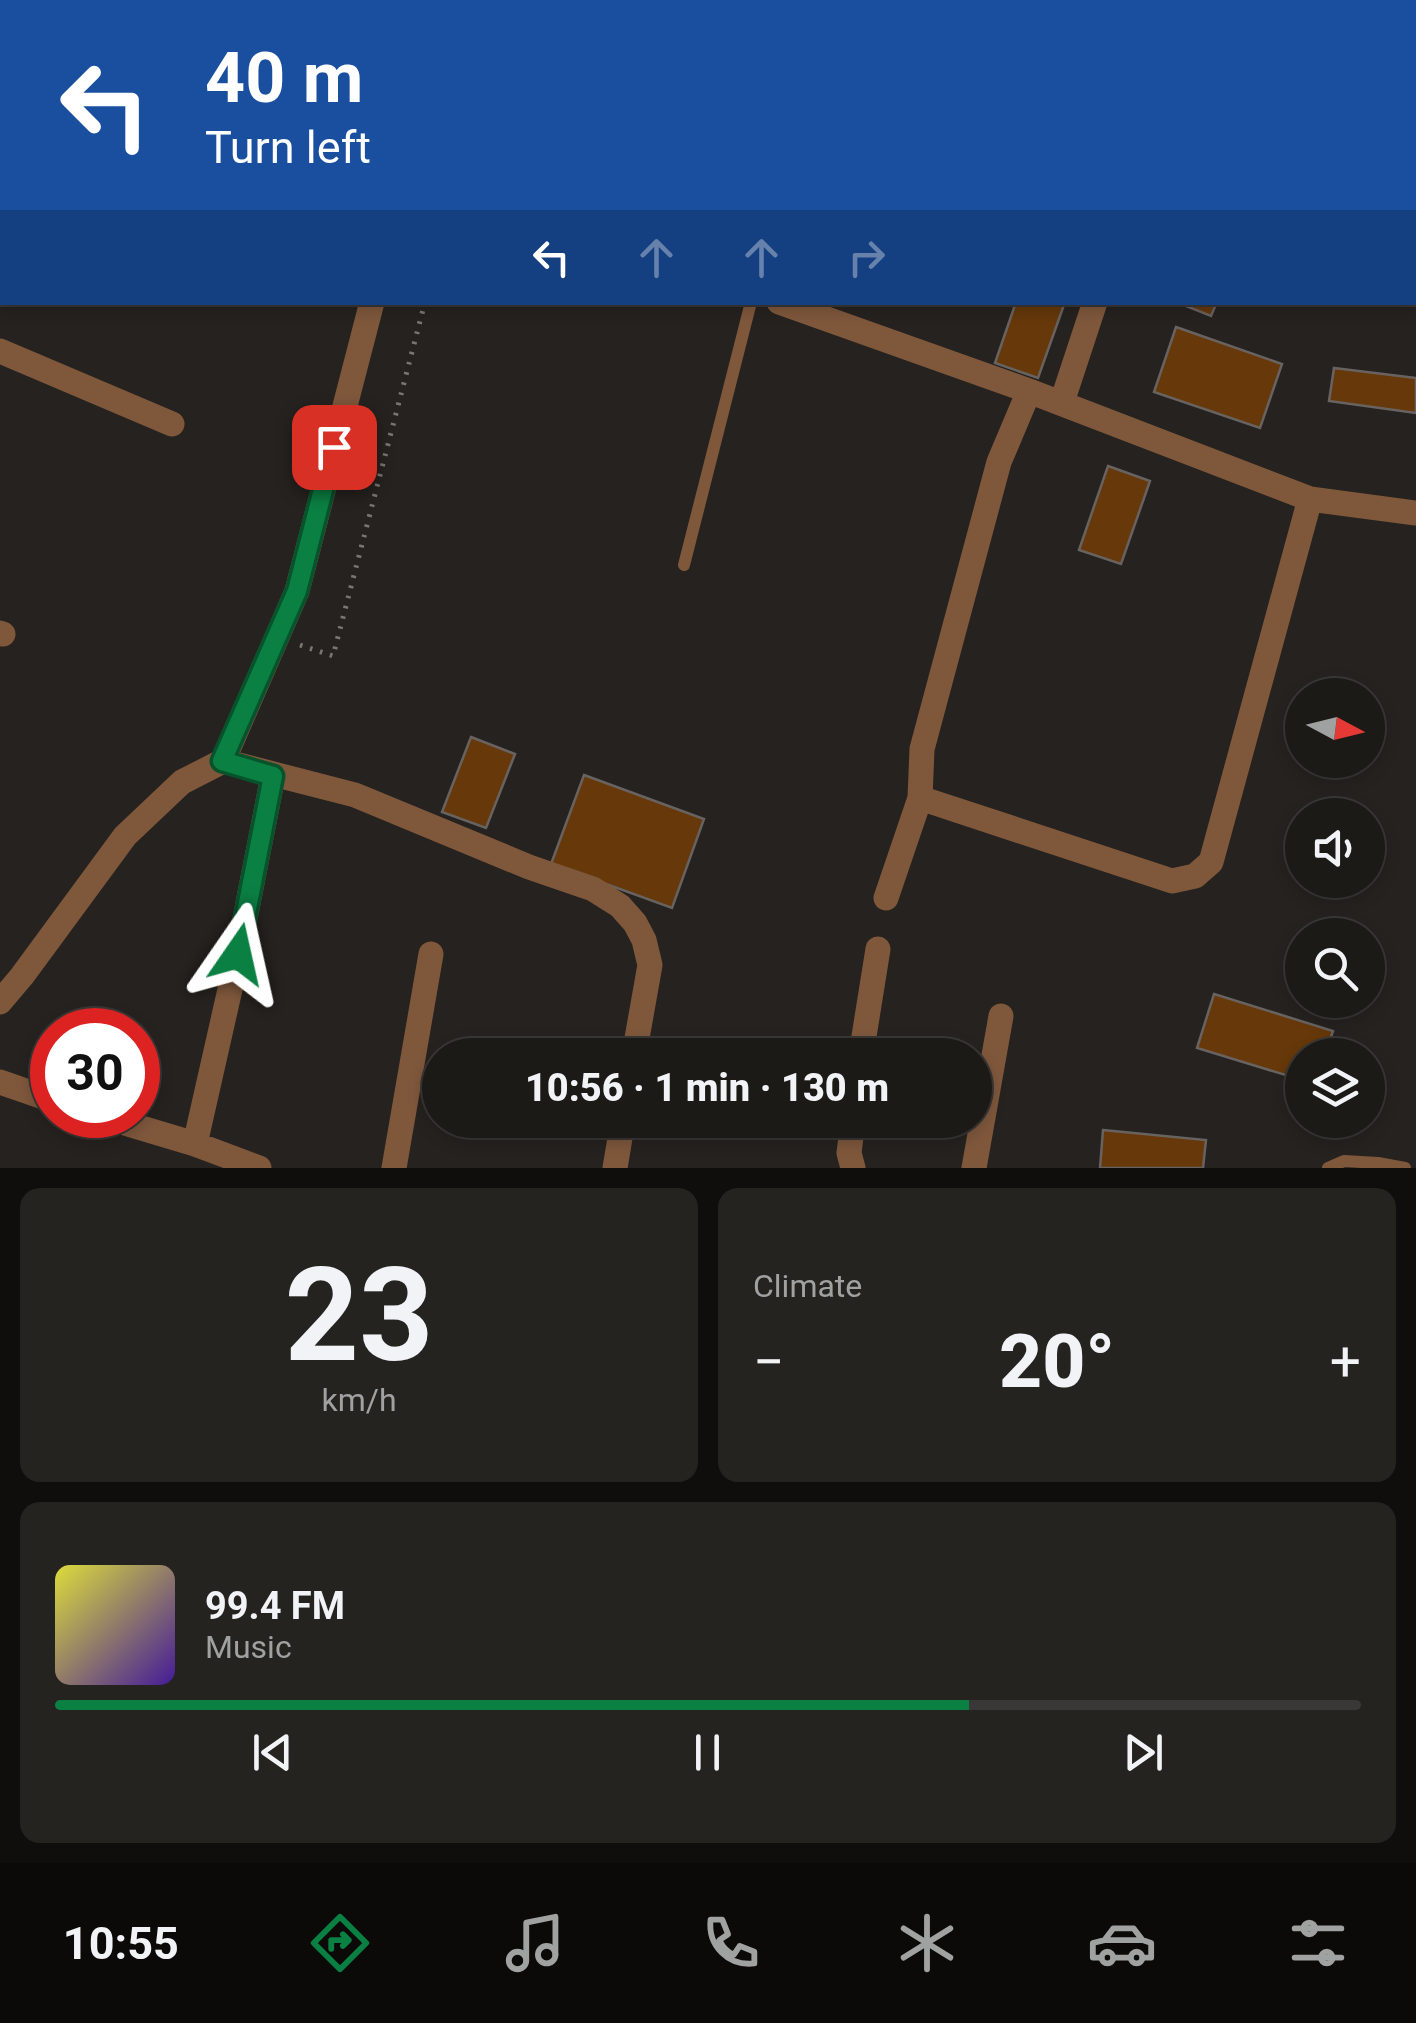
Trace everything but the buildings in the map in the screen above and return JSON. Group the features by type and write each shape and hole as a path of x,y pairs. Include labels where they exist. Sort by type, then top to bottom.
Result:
{"street":[{"path":"0,1002 125,836 182,782 222,761 297,591 371,305"},
{"path":"787,305 1062,402 1310,498 1416,513"},
{"path":"1062,402 1095,305"},
{"path":"0,351 172,424"},
{"path":"886,898 920,798 922,750 999,462 1030,391"},
{"path":"920,798 1172,881 1194,876 1211,862 1310,498"},
{"path":"222,761 354,796 529,867 593,888 620,906 644,940 650,965 637,1038"},
{"path":"195,1144 273,776"},
{"path":"864,1038 878,949"},
{"path":"394,1168 432,954"},
{"path":"974,1168 1001,1016"},
{"path":"0,1082 30,1092"},
{"path":"160,1134 259,1168"},
{"path":"615,1168 620,1138"},
{"path":"851,1138 853,1168"}],"lane":[{"path":"684,564 750,305"},
{"path":"1328,1168 1344,1161 1405,1168"}],"path":[{"path":"278,638 333,656 424,305"}],"route":[{"path":"238,954 273,776 222,761 297,591 334,447"}]}
